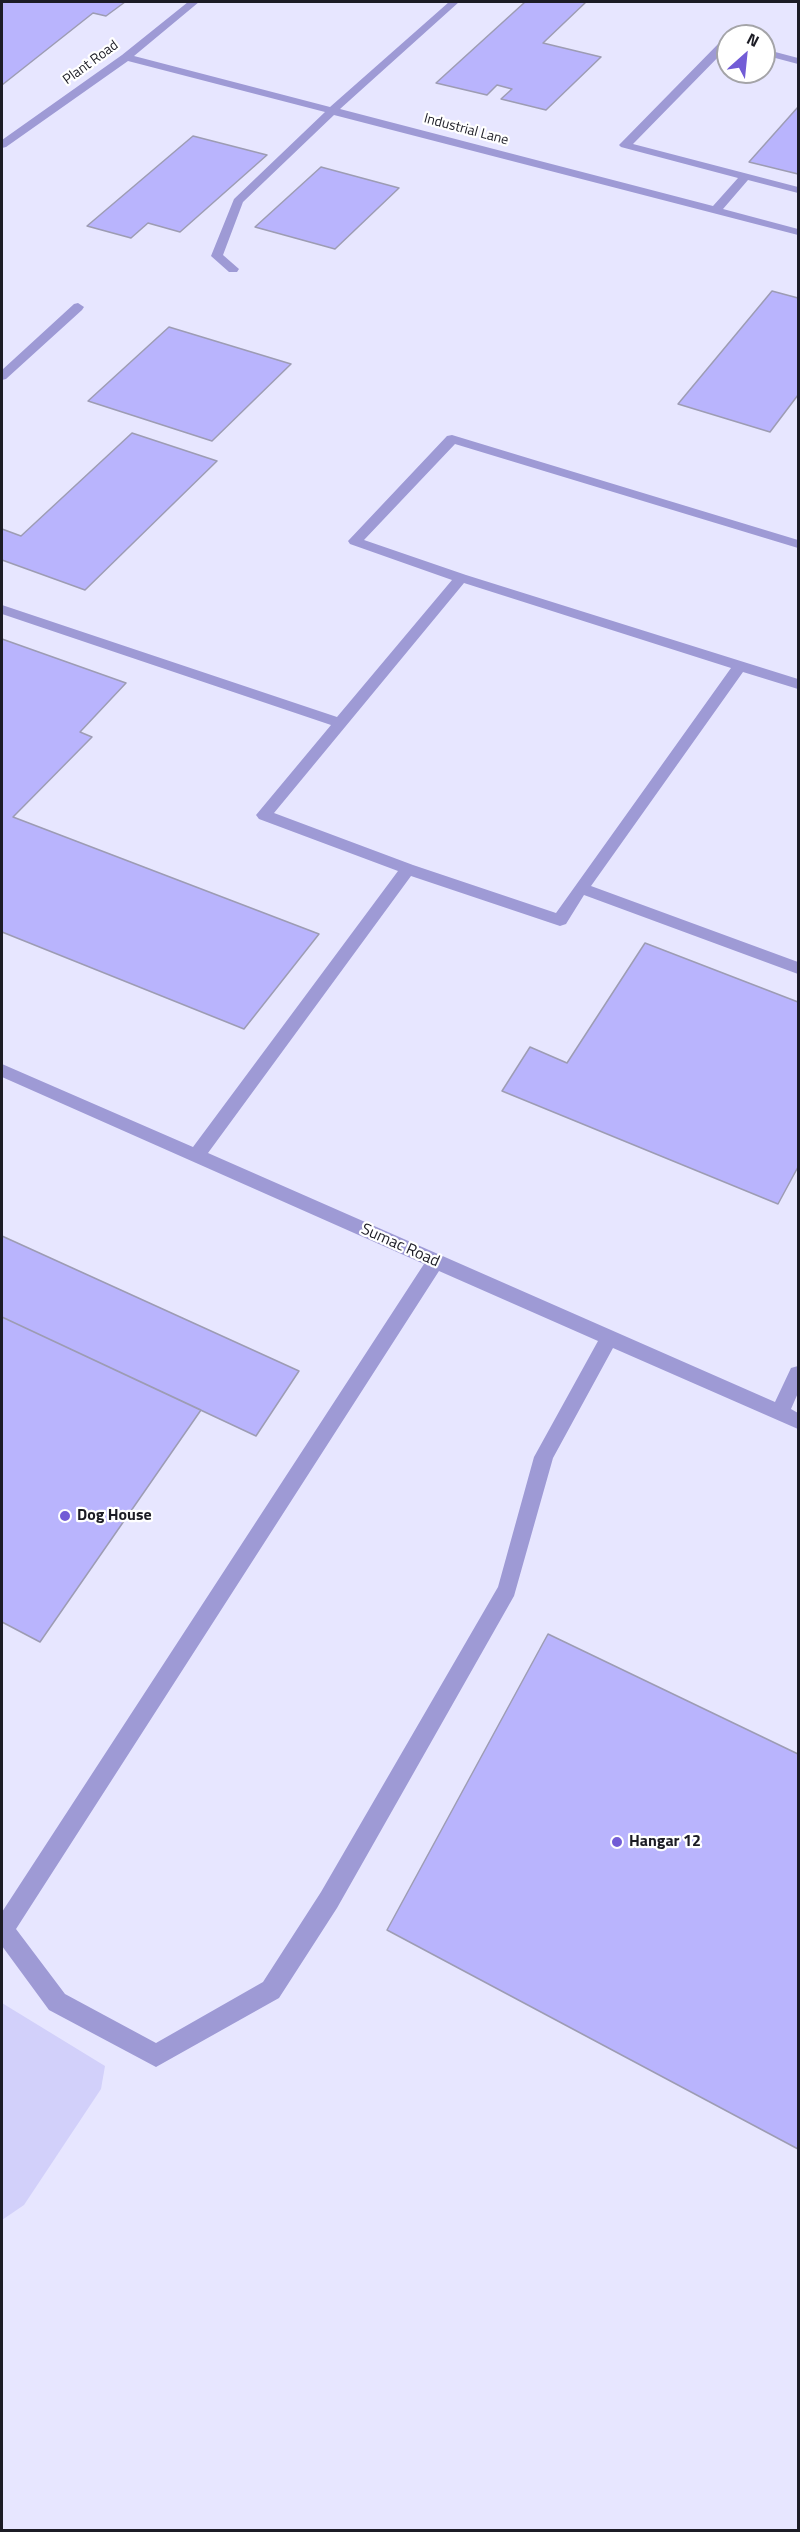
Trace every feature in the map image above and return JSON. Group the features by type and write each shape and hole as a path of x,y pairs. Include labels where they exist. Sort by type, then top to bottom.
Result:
{"street":[{"name":"Plant Road","path":"2,145 126,57 194,2"},
{"path":"233,269 217,256 238,201 332,111 454,2"},
{"path":"716,52 625,145 798,190"},
{"path":"776,55 798,61"},
{"name":"Industrial Lane","path":"126,57 798,232"},
{"path":"714,211 745,176"},
{"path":"2,375 78,307"},
{"path":"798,544 452,439 355,540 461,578 798,684"},
{"path":"461,578 264,815 408,869 560,920 739,667"},
{"path":"2,609 340,723"},
{"path":"196,1156 408,869"},
{"path":"581,888 798,968"},
{"name":"Sumac Road","path":"2,1070 798,1421"},
{"path":"436,1261 2,1929 57,2002 156,2056 272,1990 329,1900 507,1590 544,1457 609,1338"},
{"path":"780,1413 798,1374"}],"shaded area":[{"path":"2,2003 105,2066 101,2089 24,2205 2,2220"}],"building":[{"path":"2,2 125,2 106,16 93,13 2,85"},
{"path":"525,2 586,2 543,43 601,57 546,110 501,99 512,89 497,85 487,95 436,83"},
{"path":"798,107 798,174 749,162"},
{"path":"193,136 267,155 180,232 148,223 131,238 87,226"},
{"path":"321,167 399,188 335,249 255,227"},
{"path":"772,291 798,298 798,395 770,432 678,404"},
{"path":"169,327 291,364 212,441 88,401"},
{"path":"132,433 217,461 85,590 2,560 2,529 21,536"},
{"path":"2,639 126,683 80,732 92,737 13,817 319,934 244,1029 2,932"},
{"path":"645,943 798,1002 798,1167 778,1204 502,1091 530,1047 567,1063"},
{"path":"2,1236 299,1371 256,1436 2,1317"},
{"name":"Dog House","path":"2,1317 201,1410 40,1642 2,1622"},
{"name":"Hangar 12","path":"548,1634 798,1754 798,2149 387,1930"}],"place":[{"name":"Dog House","path":"65,1516"},
{"name":"Hangar 12","path":"617,1842"}]}
